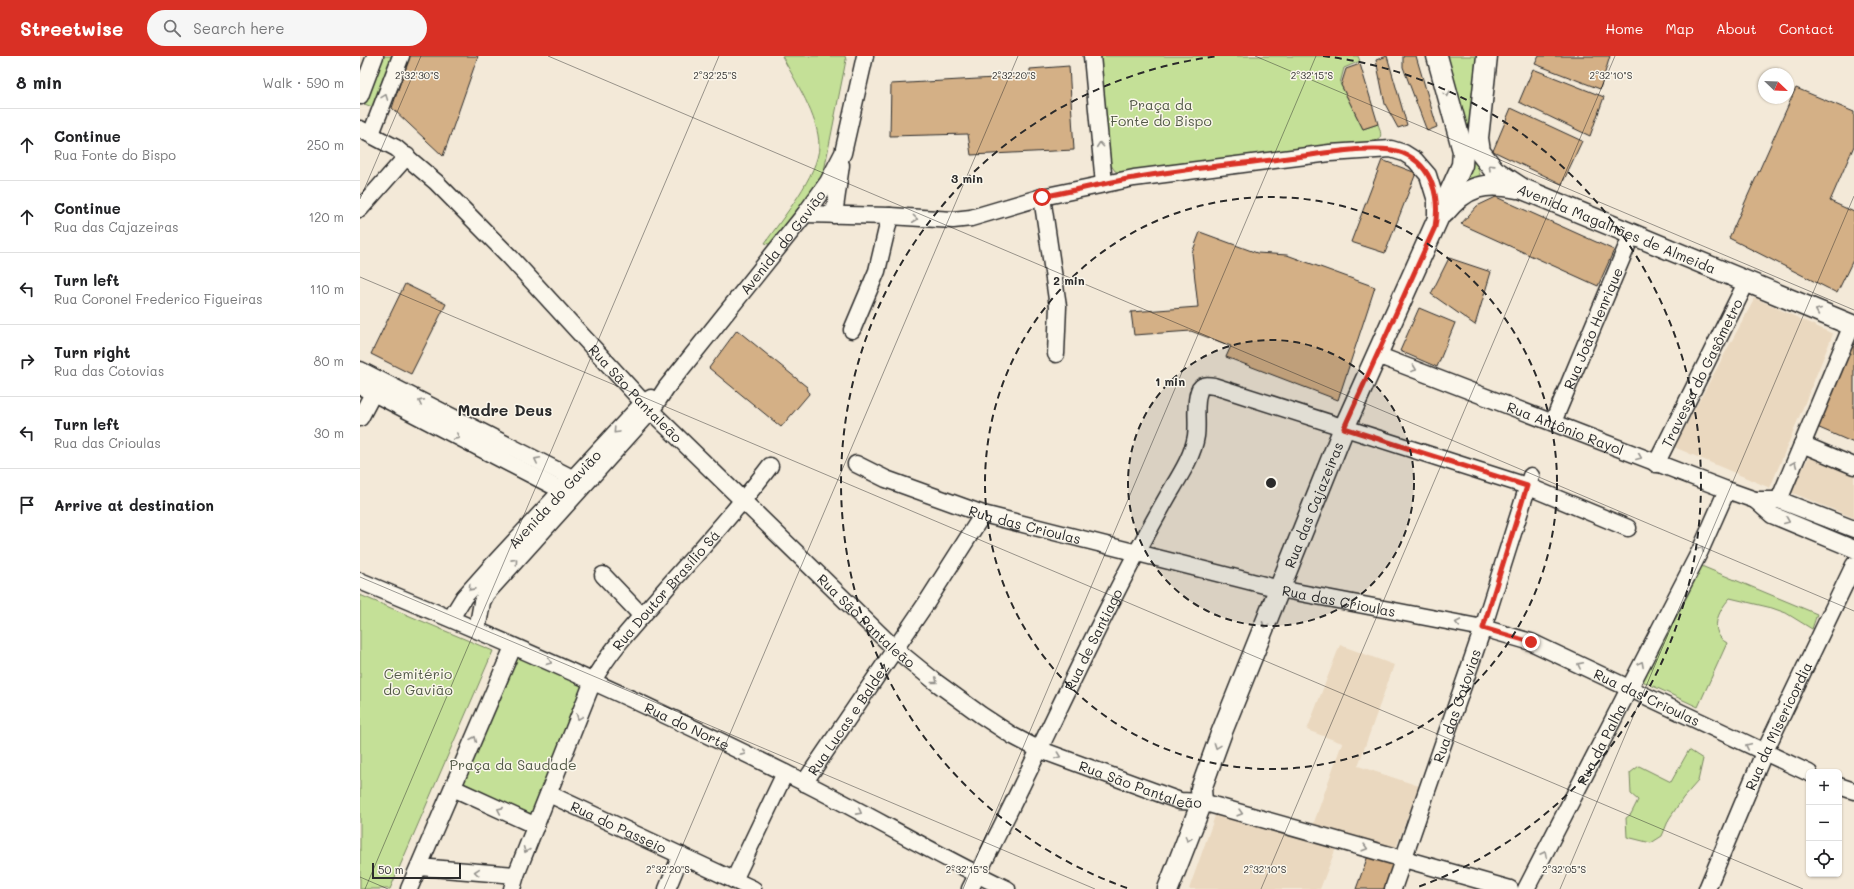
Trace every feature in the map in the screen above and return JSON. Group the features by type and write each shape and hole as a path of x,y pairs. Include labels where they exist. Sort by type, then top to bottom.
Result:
{"main road":[{"name":"Rua das Cajazeiras","path":"1168,889 1202,802 1201,789 1221,734 1344,428 1462,165 1464,157 1437,56"},
{"name":"Avenida Magalhães de Almeida","path":"1487,56 1478,145 1488,165 1523,189 1853,326"},
{"path":"1434,230 1451,205 1471,189 1486,185 1523,189"}],"street":[{"path":"360,96 375,56"},
{"path":"366,132 402,56"},
{"name":"Avenida do Gavião","path":"856,56 860,76"},
{"name":"Avenida do Gavião","path":"451,618 464,597 493,574 666,388 805,214 828,182 843,154 865,56"},
{"path":"1092,56 1104,184"},
{"name":"Rua São Pantaleão","path":"366,132 407,156 436,182 498,245 647,407 743,502 894,648 980,715 1013,736 1038,749 1180,801 1202,802 1510,889"},
{"path":"805,214 890,216 923,219 971,218 1042,197 1134,178 1330,153 1391,149 1410,156 1420,164 1428,175 1436,201 1437,216 1434,230"},
{"path":"834,215 843,154"},
{"path":"360,209 407,156"},
{"path":"1042,197 1058,306 1056,354"},
{"path":"852,330 876,272 890,216"},
{"name":"Rua João Henrique","path":"1553,422 1632,234"},
{"name":"Travessa do Gasômetro","path":"1656,464 1747,281"},
{"path":"1779,500 1853,326"},
{"name":"Rua Antônio Rayol","path":"1377,355 1553,422 1656,464 1727,490 1755,500 1779,500 1854,529"},
{"path":"360,370 371,387 498,449 572,488"},
{"name":"Rua de Santiago","path":"970,889 1135,553 1185,466 1196,439 1198,422 1197,401 1199,391 1202,387 1206,385 1214,386 1344,428"},
{"path":"360,418 371,387"},
{"path":"1344,428 1529,481 1628,528"},
{"path":"1802,444 1854,466"},
{"name":"Rua das Crioulas","path":"856,464 886,479 983,514 1280,589 1483,628 1531,642 1764,754 1806,772"},
{"name":"Rua Doutor Brasílio Sá","path":"514,882 593,681 609,655 743,502 770,466"},
{"name":"Rua das Cotovias","path":"1393,889 1483,628 1529,481"},
{"name":"Rua da Palha","path":"1526,889 1700,551 1727,490"},
{"name":"Rua Antônio Rayol","path":"1755,500 1772,515 1854,549"},
{"name":"Rua Lucas e Baldez","path":"804,782 894,648 927,602 983,514"},
{"name":"Rua da Misericordia","path":"1707,889 1764,754 1854,565"},
{"name":"Avenida do Gavião","path":"477,630 482,602 493,574"},
{"path":"603,575 642,616"},
{"name":"Rua do Norte","path":"360,581 451,618 513,647 593,681 804,782 1006,889"},
{"path":"409,889 513,647"},
{"path":"734,880 785,773"},
{"path":"1842,787 1854,791"},
{"path":"453,788 536,826"},
{"name":"Rua do Passeio","path":"549,794 754,889"},
{"path":"667,889 681,855"},
{"path":"419,867 514,882"}],"shaded area":[{"path":"1755,298 1833,334 1770,488 1674,447"},
{"path":"1811,453 1854,472 1854,518 1790,492"},
{"path":"1340,645 1394,665 1358,766 1419,786 1394,853 1312,828 1342,743 1307,730"},
{"path":"1216,813 1336,848 1320,889 1189,889"}],"green space":[{"path":"380,56 395,56 375,108 362,103"},
{"path":"782,56 845,56 846,60 824,171 818,186 772,245 765,243 806,183 813,170 819,146 818,135 811,111"},
{"name":"Praça da Fonte do Bispo","path":"1099,56 1358,56 1360,61 1344,68 1340,83 1363,129 1378,124 1381,133 1377,140 1365,144 1123,173 1115,171 1111,165"},
{"path":"1446,56 1480,56 1474,155 1481,178 1457,188 1469,146 1468,130"},
{"path":"1699,565 1817,614 1812,629 1786,613 1772,608 1730,598 1719,615 1716,627 1721,638 1727,643 1698,707 1640,680"},
{"name":"Cemitério do Gavião","path":"360,595 493,651 390,889 360,889"},
{"name":"Praça da Saudade","path":"516,656 586,683 534,819 463,785"},
{"path":"1689,750 1703,759 1698,781 1683,798 1669,819 1662,836 1651,843 1627,837 1626,818 1631,814 1638,800 1631,794 1630,773 1639,766 1671,782"}],"building":[{"path":"409,56 478,56 443,156 392,108"},
{"path":"1387,56 1407,125 1398,128 1385,104 1376,60"},
{"path":"1403,56 1416,56 1437,127 1427,131 1403,67"},
{"path":"1539,56 1610,56 1600,89 1535,64"},
{"path":"1360,64 1378,124 1363,129 1341,85 1346,69"},
{"path":"1069,66 1074,150 971,155 968,134 890,136 891,84 1030,76 1030,69"},
{"path":"1533,69 1604,97 1590,136 1519,102"},
{"path":"1796,88 1854,112 1854,146 1830,201 1854,212 1854,258 1837,293 1729,238 1789,104 1794,104 1794,92"},
{"path":"1511,108 1582,141 1562,184 1493,151"},
{"path":"1382,160 1416,173 1385,253 1351,242"},
{"path":"1496,197 1614,250 1598,286 1461,224 1477,206"},
{"path":"1200,232 1257,253 1287,255 1375,287 1338,400 1226,357 1231,346 1191,331 1134,335 1131,312 1198,307 1192,253"},
{"path":"1449,258 1491,272 1475,325 1431,294"},
{"path":"405,284 446,304 411,374 371,354"},
{"path":"1419,308 1455,323 1437,367 1400,351"},
{"path":"737,330 807,387 809,394 781,427 709,368"},
{"path":"1854,340 1854,443 1817,427"},
{"path":"1369,853 1399,862 1389,889 1356,889"}],"district":[{"name":"Madre Deus","path":"505,409"}],"route":[{"path":"1042,197 1134,178 1336,152 1391,149 1410,156 1420,164 1432,182 1435,192 1437,207 1435,227 1344,428 1527,486 1483,628 1531,642"}]}
